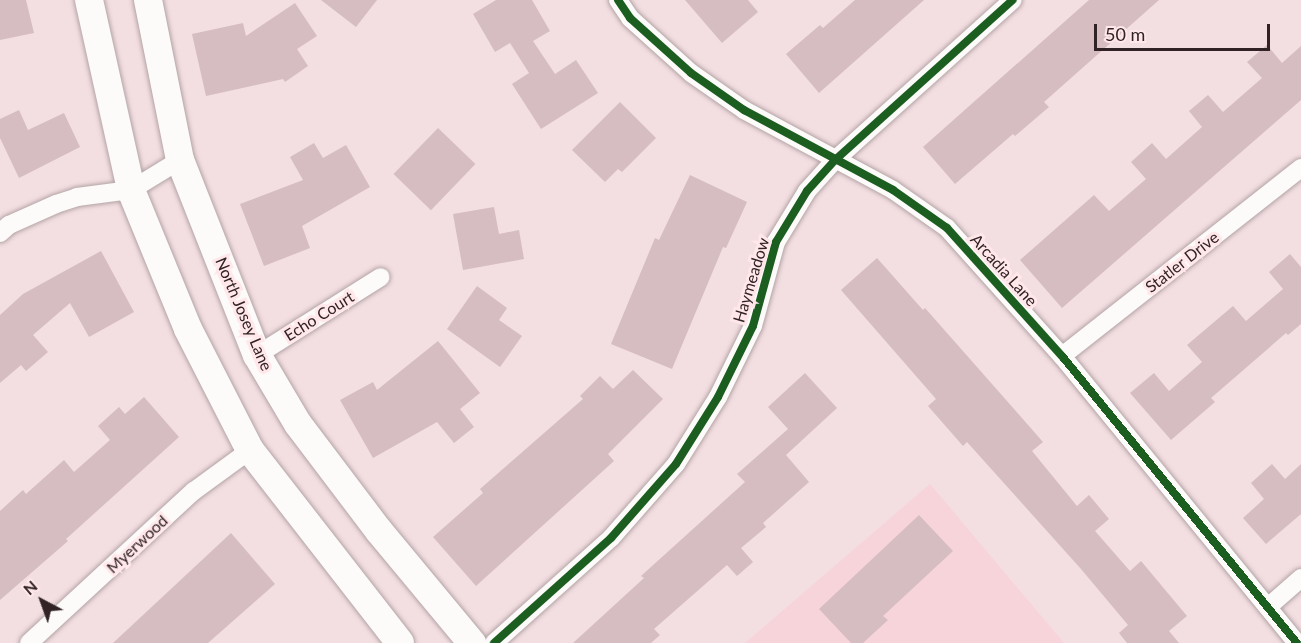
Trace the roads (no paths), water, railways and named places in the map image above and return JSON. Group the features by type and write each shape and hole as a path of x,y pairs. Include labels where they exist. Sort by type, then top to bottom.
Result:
{"main road":[{"path":"89,0 131,190 188,329 250,450 400,643"},
{"name":"North Josey Lane","path":"148,0 180,160 257,355 298,424 379,531 472,643"}],"street":[{"name":"Arcadia Lane","path":"618,0 630,18 691,73 744,110 892,190 947,228 1062,356 1297,643"},
{"name":"Haymeadow","path":"494,643 611,538 676,464 718,397 753,326 776,242 807,190 836,160 1013,0"},
{"path":"0,233 9,225 77,197 131,190 180,160"},
{"name":"Statler Drive","path":"1062,356 1301,168"},
{"name":"Echo Court","path":"257,355 381,277"},
{"name":"Myerwood","path":"29,643 194,491 250,450"},
{"path":"1268,607 1301,578"}]}
